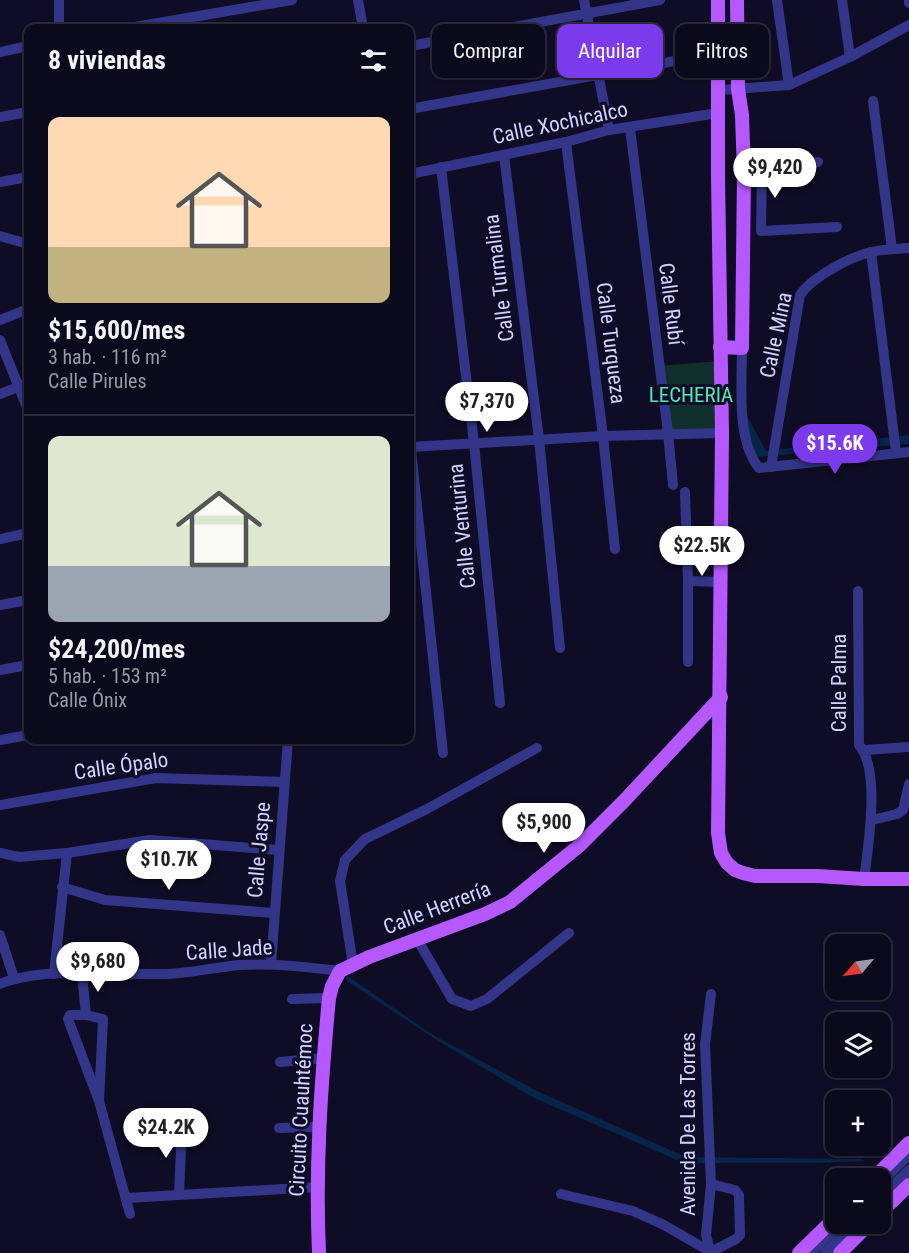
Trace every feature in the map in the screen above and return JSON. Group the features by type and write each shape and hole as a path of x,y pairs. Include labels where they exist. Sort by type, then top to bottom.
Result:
{"main road":[{"path":"718,0 718,24"},
{"path":"720,347 742,348 744,173 742,115 738,89 736,0"},
{"path":"720,78 718,113 722,433 718,833 721,852 727,863 735,870 754,876 909,879"},
{"name":"Calle Herrería","path":"340,971 510,902 580,845 721,697"},
{"name":"Circuito Cuauhtémoc","path":"319,1253 316,1187 318,1127 329,998 340,971"},
{"path":"884,1168 909,1143"},
{"path":"891,1202 909,1185"},
{"path":"799,1253 825,1227"},
{"path":"840,1253 859,1234"}],"street":[{"path":"59,0 59,24"},
{"path":"152,24 292,0"},
{"path":"358,0 362,24"},
{"path":"584,0 589,24"},
{"path":"414,45 660,0"},
{"path":"777,0 789,85"},
{"path":"842,0 850,57"},
{"path":"720,90 789,85 850,57 909,25"},
{"path":"894,33 909,36"},
{"path":"0,52 24,47"},
{"path":"414,108 588,78"},
{"path":"599,78 609,130"},
{"path":"873,101 892,249"},
{"path":"0,117 24,113"},
{"name":"Calle Xochicalco","path":"414,173 566,142 609,130 718,113"},
{"name":"Calle Rubí","path":"630,128 673,485"},
{"name":"Calle Turqueza","path":"566,142 615,549"},
{"name":"Calle Turmalina","path":"504,154 539,439 560,648"},
{"path":"744,173 818,162"},
{"name":"Calle Venturina","path":"441,167 474,443 500,703"},
{"path":"762,171 761,231 837,226"},
{"path":"0,182 24,178"},
{"path":"3,239 24,243"},
{"name":"Calle Mina","path":"773,458 800,295 805,288 841,264 871,252 909,248"},
{"path":"871,252 896,449"},
{"path":"0,320 24,311"},
{"path":"0,340 24,385 0,394"},
{"path":"742,348 742,421 753,460 759,468 773,458 896,449 909,452"},
{"path":"414,444 668,433 722,433"},
{"path":"414,481 443,753"},
{"path":"685,492 688,662"},
{"path":"2,535 24,533"},
{"path":"688,581 721,582"},
{"name":"Calle Palma","path":"858,591 859,745 868,758 872,820 864,879"},
{"path":"0,605 24,601"},
{"path":"0,670 24,666"},
{"path":"0,740 24,736"},
{"name":"Calle Jaspe","path":"271,964 288,744"},
{"path":"864,750 909,747"},
{"path":"353,965 340,881 345,860 366,838 428,809 537,748"},
{"name":"Calle Ópalo","path":"0,804 156,778 284,782"},
{"path":"872,820 897,814 903,810 909,784"},
{"path":"0,853 19,856 67,852 150,840 279,850"},
{"path":"54,974 67,852"},
{"path":"62,887 105,900 274,913"},
{"path":"417,939 452,999 471,1006 487,999 569,933"},
{"path":"0,935 14,978"},
{"name":"Calle Jade","path":"0,984 14,978 54,974 170,974 236,965 271,964 340,971"},
{"path":"82,974 86,1015"},
{"name":"Avenida De Las Torres","path":"711,994 705,1044 711,1184 706,1235 711,1252"},
{"path":"292,999 329,998"},
{"path":"99,1101 104,1023 100,1018 86,1015 69,1016 99,1101 130,1214"},
{"path":"280,1062 324,1058"},
{"path":"179,1194 182,1125"},
{"path":"279,1128 318,1127"},
{"path":"891,1173 909,1155"},
{"path":"891,1187 909,1170"},
{"path":"561,1194 633,1211 664,1225 711,1252 740,1235 739,1195 735,1190 711,1184"},
{"path":"127,1198 316,1187"},
{"path":"811,1253 830,1234"},
{"path":"825,1253 844,1234"},
{"path":"313,1253 319,1253"}],"green space":[{"name":"LECHERIA","path":"719,361 719,431 666,433 658,366"}],"water":[{"path":"746,414 766,451 909,435 909,444 757,457 743,421"},
{"path":"346,977 433,1035 537,1091 686,1157 862,1159 865,1161 684,1163 534,1098 432,1037 347,981"}]}
